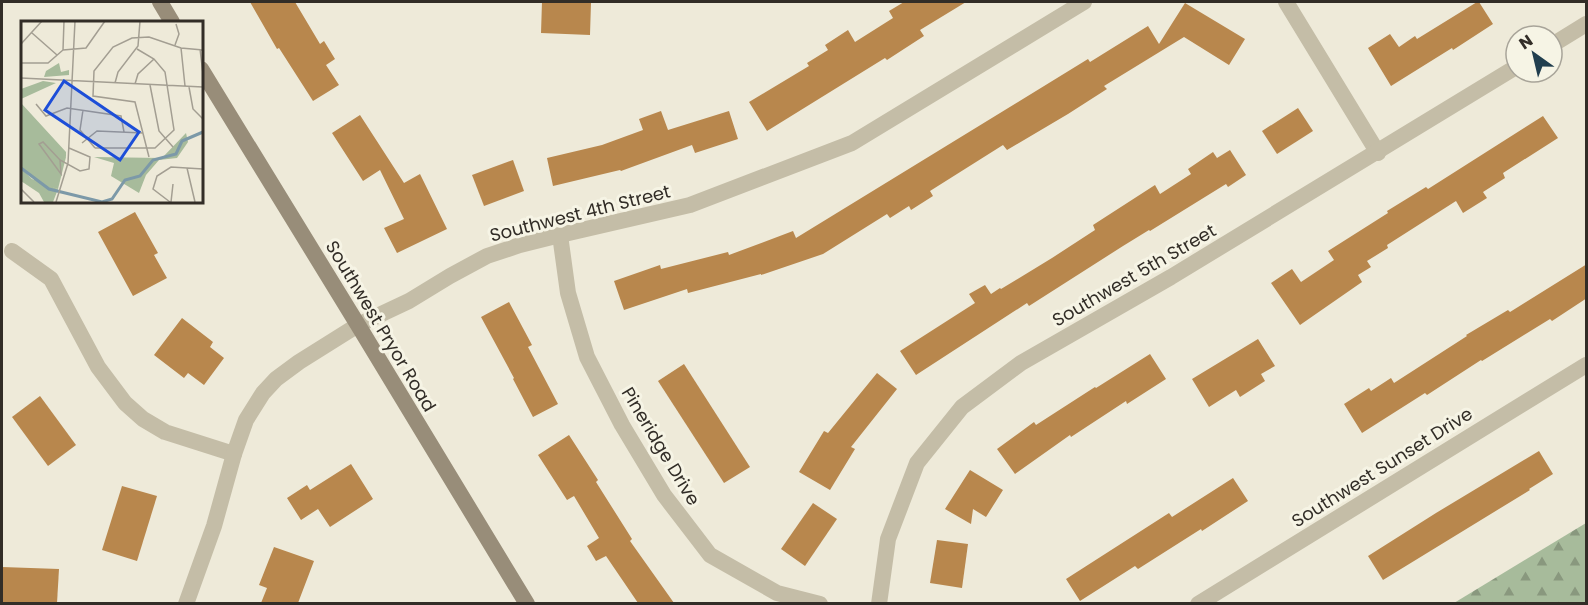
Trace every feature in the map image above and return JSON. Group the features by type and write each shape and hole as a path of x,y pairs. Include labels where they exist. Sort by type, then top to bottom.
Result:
{"main road":[{"path":"159,2 171,21"},
{"name":"Southwest Pryor Road","path":"202,71 527,603"}],"street":[{"name":"Southwest 4th Street","path":"186,603 214,526 246,420 263,393 276,379 299,362 358,325 409,301 487,256 520,245 690,205 852,143 1084,2"},
{"path":"1286,2 1378,153"},
{"path":"1564,38 1587,24"},
{"name":"Southwest 5th Street","path":"879,603 888,539 917,463 962,406 1021,363 1171,277 1504,74"},
{"name":"Pineridge Drive","path":"560,235 568,293 587,357 622,425 664,495 710,555 777,593 820,603"},
{"path":"12,251 51,279 98,367 125,403 143,419 165,432 234,454"},
{"name":"Southwest Sunset Drive","path":"1198,603 1587,365"}],"green space":[{"path":"1586,523 1586,603 1454,603"}],"building":[{"path":"250,2 295,2 320,44 324,41 335,59 326,65 339,85 313,101 279,48 277,49"},
{"path":"542,2 591,2 590,35 541,33"},
{"path":"904,2 966,2 920,30 924,36 887,60 885,58 767,131 749,102 809,66 807,63 828,50 825,45 848,30 855,42 893,18 889,11"},
{"path":"1477,2 1493,24 1391,86 1368,48 1390,34 1399,47 1415,36 1417,39"},
{"path":"1185,3 1245,39 1229,65 1184,37 1104,86 1107,89 1068,114 1007,150 1003,145 930,191 933,196 911,210 909,206 890,218 887,214 823,254 761,275 688,293 687,289 624,310 614,281 660,265 661,269 728,252 729,255 793,231 796,238 1088,59 1090,62 1148,26 1159,44"},
{"path":"1298,108 1313,131 1277,154 1262,131"},
{"path":"661,111 668,130 729,111 738,139 695,153 692,145 621,171 553,186 547,158 602,145 643,130 639,119"},
{"path":"360,115 404,183 420,174 447,229 397,253 384,228 404,219 380,170 363,181 332,133"},
{"path":"1543,116 1558,138 1503,173 1505,178 1483,192 1487,198 1463,213 1456,201 1387,245 1388,248 1367,261 1371,267 1358,275 1362,282 1300,325 1271,283 1292,269 1301,282 1334,260 1328,251 1388,213 1387,211 1426,187 1428,189"},
{"path":"1230,150 1246,175 1228,187 1226,184 1149,230 1029,306 1027,303 916,375 900,351 975,303 969,294 985,285 991,294 1001,289 1095,230 1093,225 1155,185 1160,194 1191,174 1188,169 1213,152 1217,158"},
{"path":"513,160 524,191 484,206 472,175"},
{"path":"135,212 158,253 154,255 167,278 133,296 98,232"},
{"path":"1587,264 1587,298 1552,321 1550,319 1481,360 1427,395 1425,393 1362,433 1344,404 1369,388 1371,391 1391,378 1394,383 1466,335 1508,310 1510,312"},
{"path":"509,302 532,345 528,347 558,404 533,417 481,317"},
{"path":"182,318 213,342 210,347 224,358 204,385 188,373 184,378 154,355"},
{"path":"1258,339 1275,366 1261,374 1265,381 1240,397 1236,390 1209,407 1192,379"},
{"path":"1150,354 1166,379 1127,404 1126,401 1071,437 1070,435 1015,474 997,449 1034,422 1036,425"},
{"path":"684,364 750,467 724,483 658,381"},
{"path":"877,373 897,389 851,447 855,449 830,490 799,472 824,431 828,433"},
{"path":"40,396 76,445 48,466 12,417"},
{"path":"569,435 632,539 630,541 674,603 638,603 606,556 596,561 587,546 599,538 574,496 567,500 538,455"},
{"path":"1539,451 1553,474 1383,580 1368,556"},
{"path":"351,464 373,499 330,527 318,509 301,520 287,498 307,485 310,490"},
{"path":"970,470 1003,490 986,517 973,509 971,524 945,509"},
{"path":"1233,478 1248,501 1202,531 1201,529 1138,569 1135,566 1080,601 1066,579 1169,513 1172,517"},
{"path":"122,486 157,496 137,561 102,550"},
{"path":"813,503 837,519 805,566 781,549"},
{"path":"937,540 968,544 962,588 930,583"},
{"path":"274,547 314,561 298,603 261,603 267,588 259,585"},
{"path":"2,567 59,569 57,603 2,603"}]}
